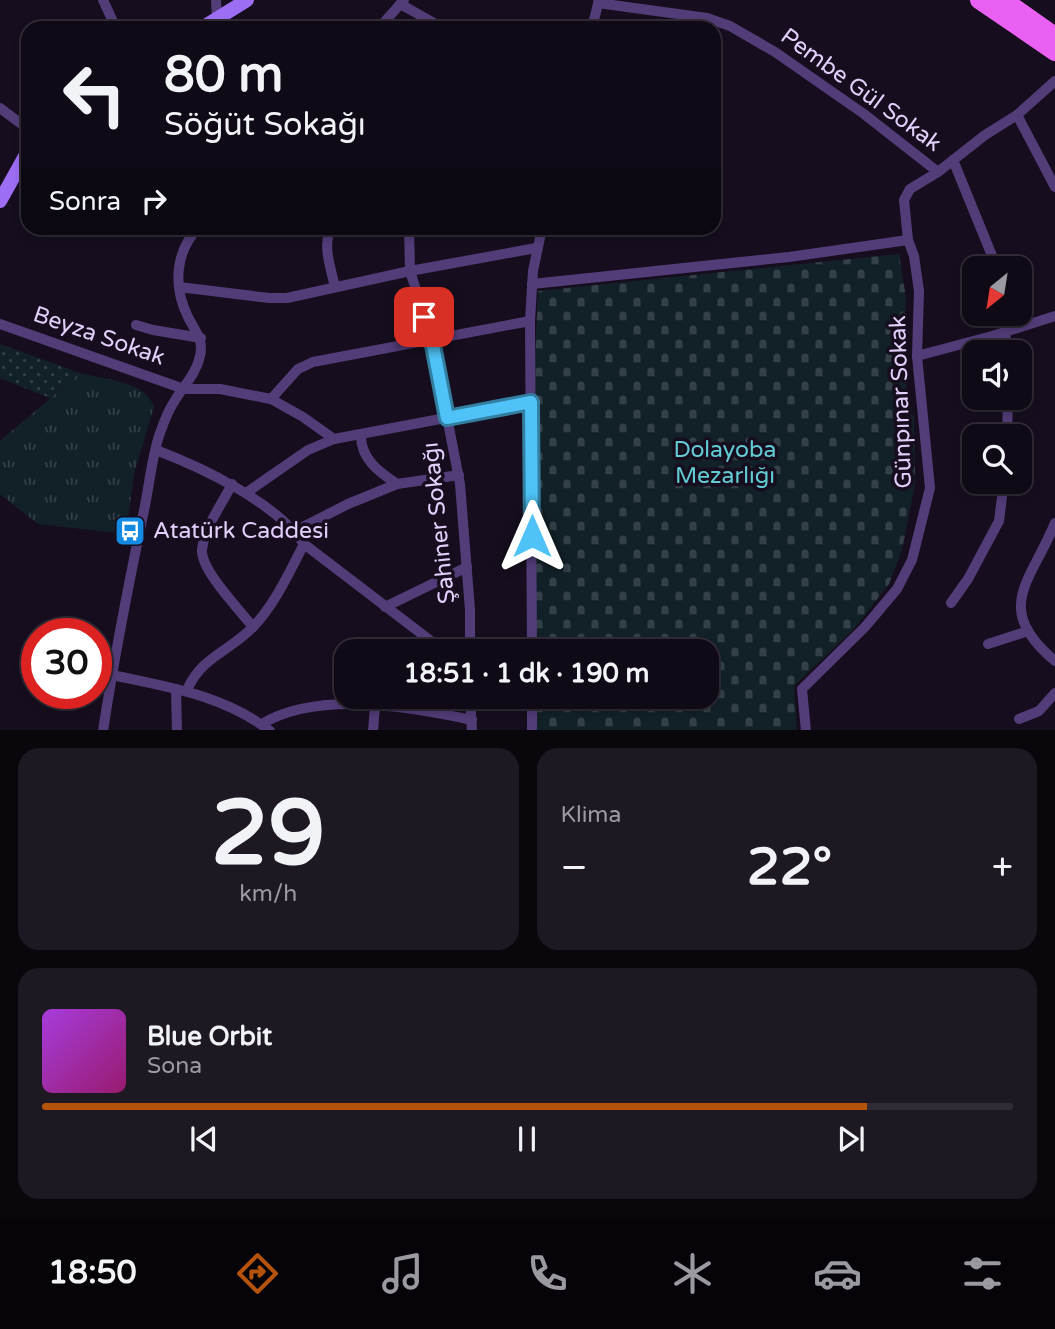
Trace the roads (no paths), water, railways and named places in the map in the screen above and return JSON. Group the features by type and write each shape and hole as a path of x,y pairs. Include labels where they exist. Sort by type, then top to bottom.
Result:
{"main road":[{"path":"979,0 1055,52"},
{"path":"1004,0 1055,36"}],"street":[{"path":"103,0 113,21"},
{"path":"216,0 217,19"},
{"path":"214,21 247,0"},
{"path":"385,21 402,2 432,21"},
{"path":"594,21 599,2"},
{"name":"Pembe Gül Sokak","path":"599,2 716,21"},
{"name":"Pembe Gül Sokak","path":"721,23 775,52 864,114 938,173"},
{"path":"938,173 1017,114 1055,81"},
{"path":"0,108 21,124"},
{"path":"1017,114 1055,187"},
{"path":"953,160 992,256"},
{"path":"0,201 21,164"},
{"name":"Günpınar Sokak","path":"806,730 803,689 889,600 904,578 912,560 930,488 917,356 919,290 914,256 908,240 904,200 910,189 938,173"},
{"path":"185,235 187,239"},
{"path":"191,235 180,259 179,287 183,305 201,338 201,351 198,366 169,412 156,450 112,675 182,690 238,710 266,727 276,716 334,706"},
{"path":"327,235 335,287"},
{"name":"Şahiner Sokağı","path":"409,235 410,271 432,340 459,475 470,639"},
{"path":"532,639 530,321 536,248 540,235"},
{"path":"532,284 789,257 908,240"},
{"path":"179,287 287,298 410,271 536,248"},
{"path":"917,356 1055,316"},
{"path":"271,399 298,369 313,362 530,321"},
{"name":"Beyza Sokak","path":"0,324 184,388 220,389 271,399 334,439"},
{"path":"136,325 201,338"},
{"path":"1004,326 1005,340"},
{"path":"246,494 308,450 334,439 531,402"},
{"path":"361,436 361,447 368,459 397,484"},
{"path":"156,450 232,484 295,531 304,544 428,639"},
{"path":"295,531 348,504 397,484 459,475"},
{"path":"232,484 207,535 202,555 213,577 253,627"},
{"path":"951,603 968,579 999,521 1002,494"},
{"path":"1055,523 1021,595 1021,616 1028,631 1042,650 1055,661"},
{"path":"177,730 182,690 203,665 253,627 276,596 304,544"},
{"path":"385,607 467,567"},
{"path":"988,644 1028,631"},
{"path":"1019,719 1039,710 1055,693"},
{"path":"103,730 106,709"},
{"path":"373,730 375,709"},
{"path":"390,709 472,725"},
{"path":"532,709 532,730"}],"place":[{"name":"Atatürk Caddesi̇","path":"130,531"}],"park label":[{"name":"Dolayoba Mezarlığı","path":"725,463"}]}
